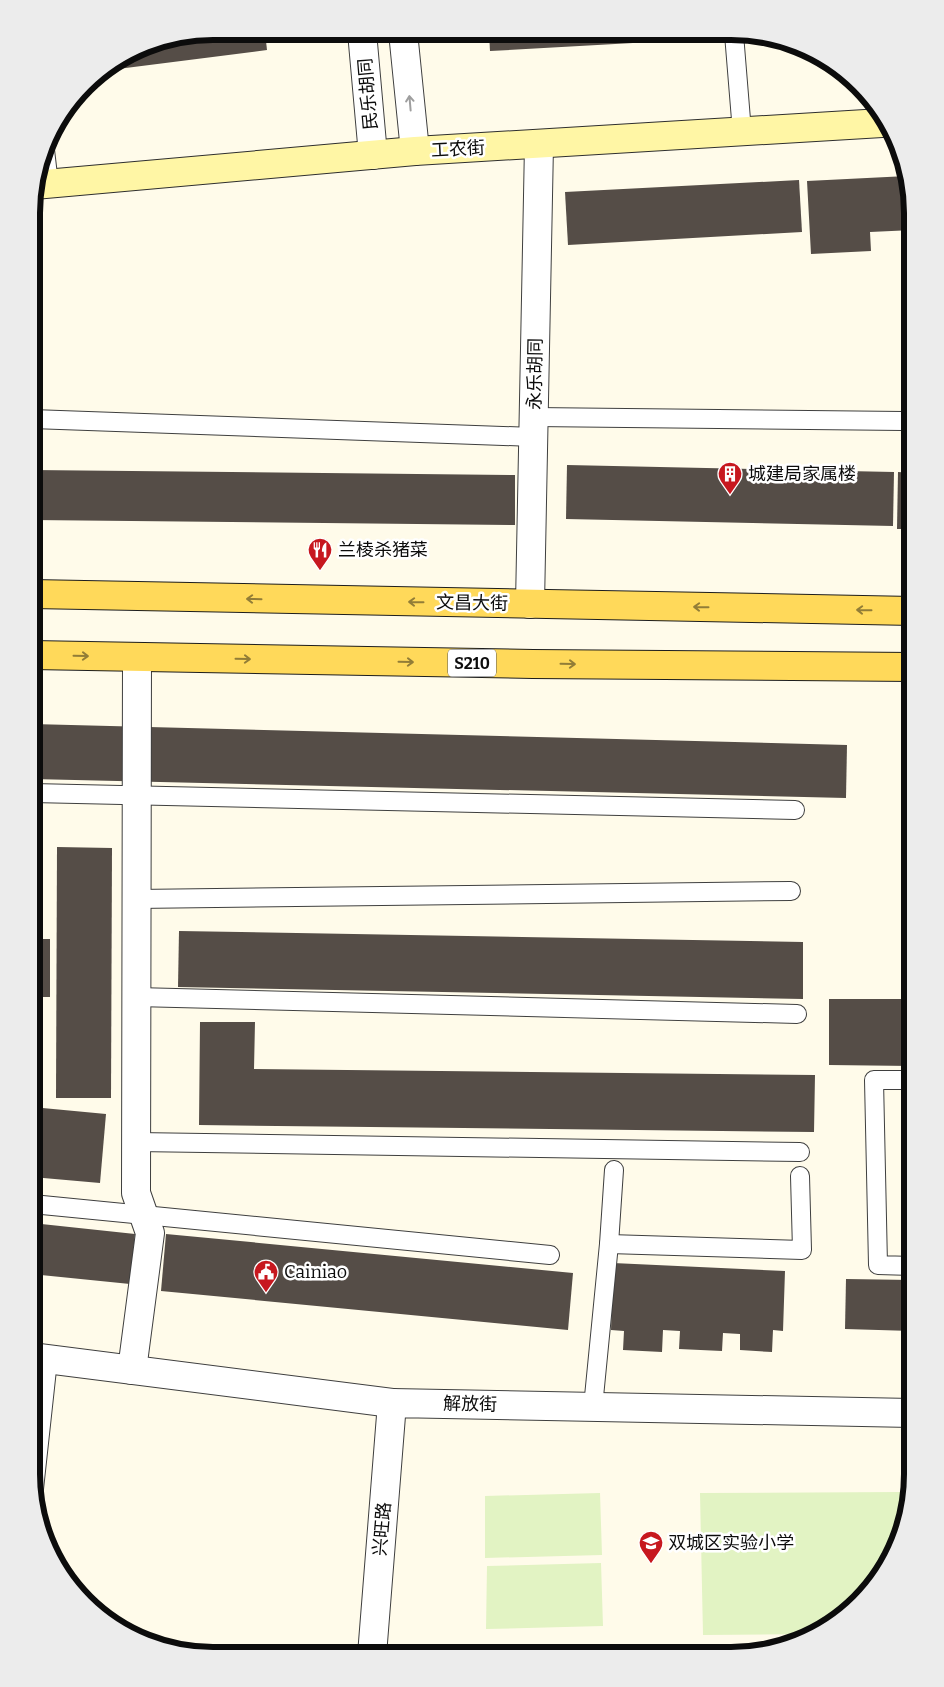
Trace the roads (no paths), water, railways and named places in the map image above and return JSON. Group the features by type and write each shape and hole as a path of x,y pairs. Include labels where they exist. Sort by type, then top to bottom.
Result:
{"main road":[{"name":"工农街","path":"42,185 415,151 539,145 878,122"},
{"name":"文昌大街","path":"40,594 904,611"},
{"name":"S210","path":"40,655 513,664 904,668"}],"street":[{"name":"民乐胡同","path":"363,40 374,155"},
{"path":"404,40 415,151"},
{"name":"永乐胡同","path":"530,604 539,145"},
{"path":"132,1370 150,1233 136,1193 137,657"},
{"name":"解放街","path":"40,1358 392,1403 904,1413"},
{"name":"兴旺路","path":"373,1647 392,1403"}],"lane":[{"path":"735,40 742,132"},
{"path":"40,419 534,427 903,421"},
{"path":"40,793 795,810"},
{"path":"136,899 791,891"},
{"path":"136,997 797,1014"},
{"path":"904,1080 874,1080 878,1265 904,1266"},
{"path":"136,1142 800,1152"},
{"path":"593,1407 610,1244 614,1170"},
{"path":"610,1244 802,1250 800,1176"},
{"path":"40,1205 550,1255"}],"place":[{"name":"城建局家属楼","path":"730,495"},
{"name":"兰棱杀猪菜","path":"320,571"},
{"name":"Cainiao","path":"266,1293"},
{"name":"双城区实验小学","path":"651,1564"}]}
